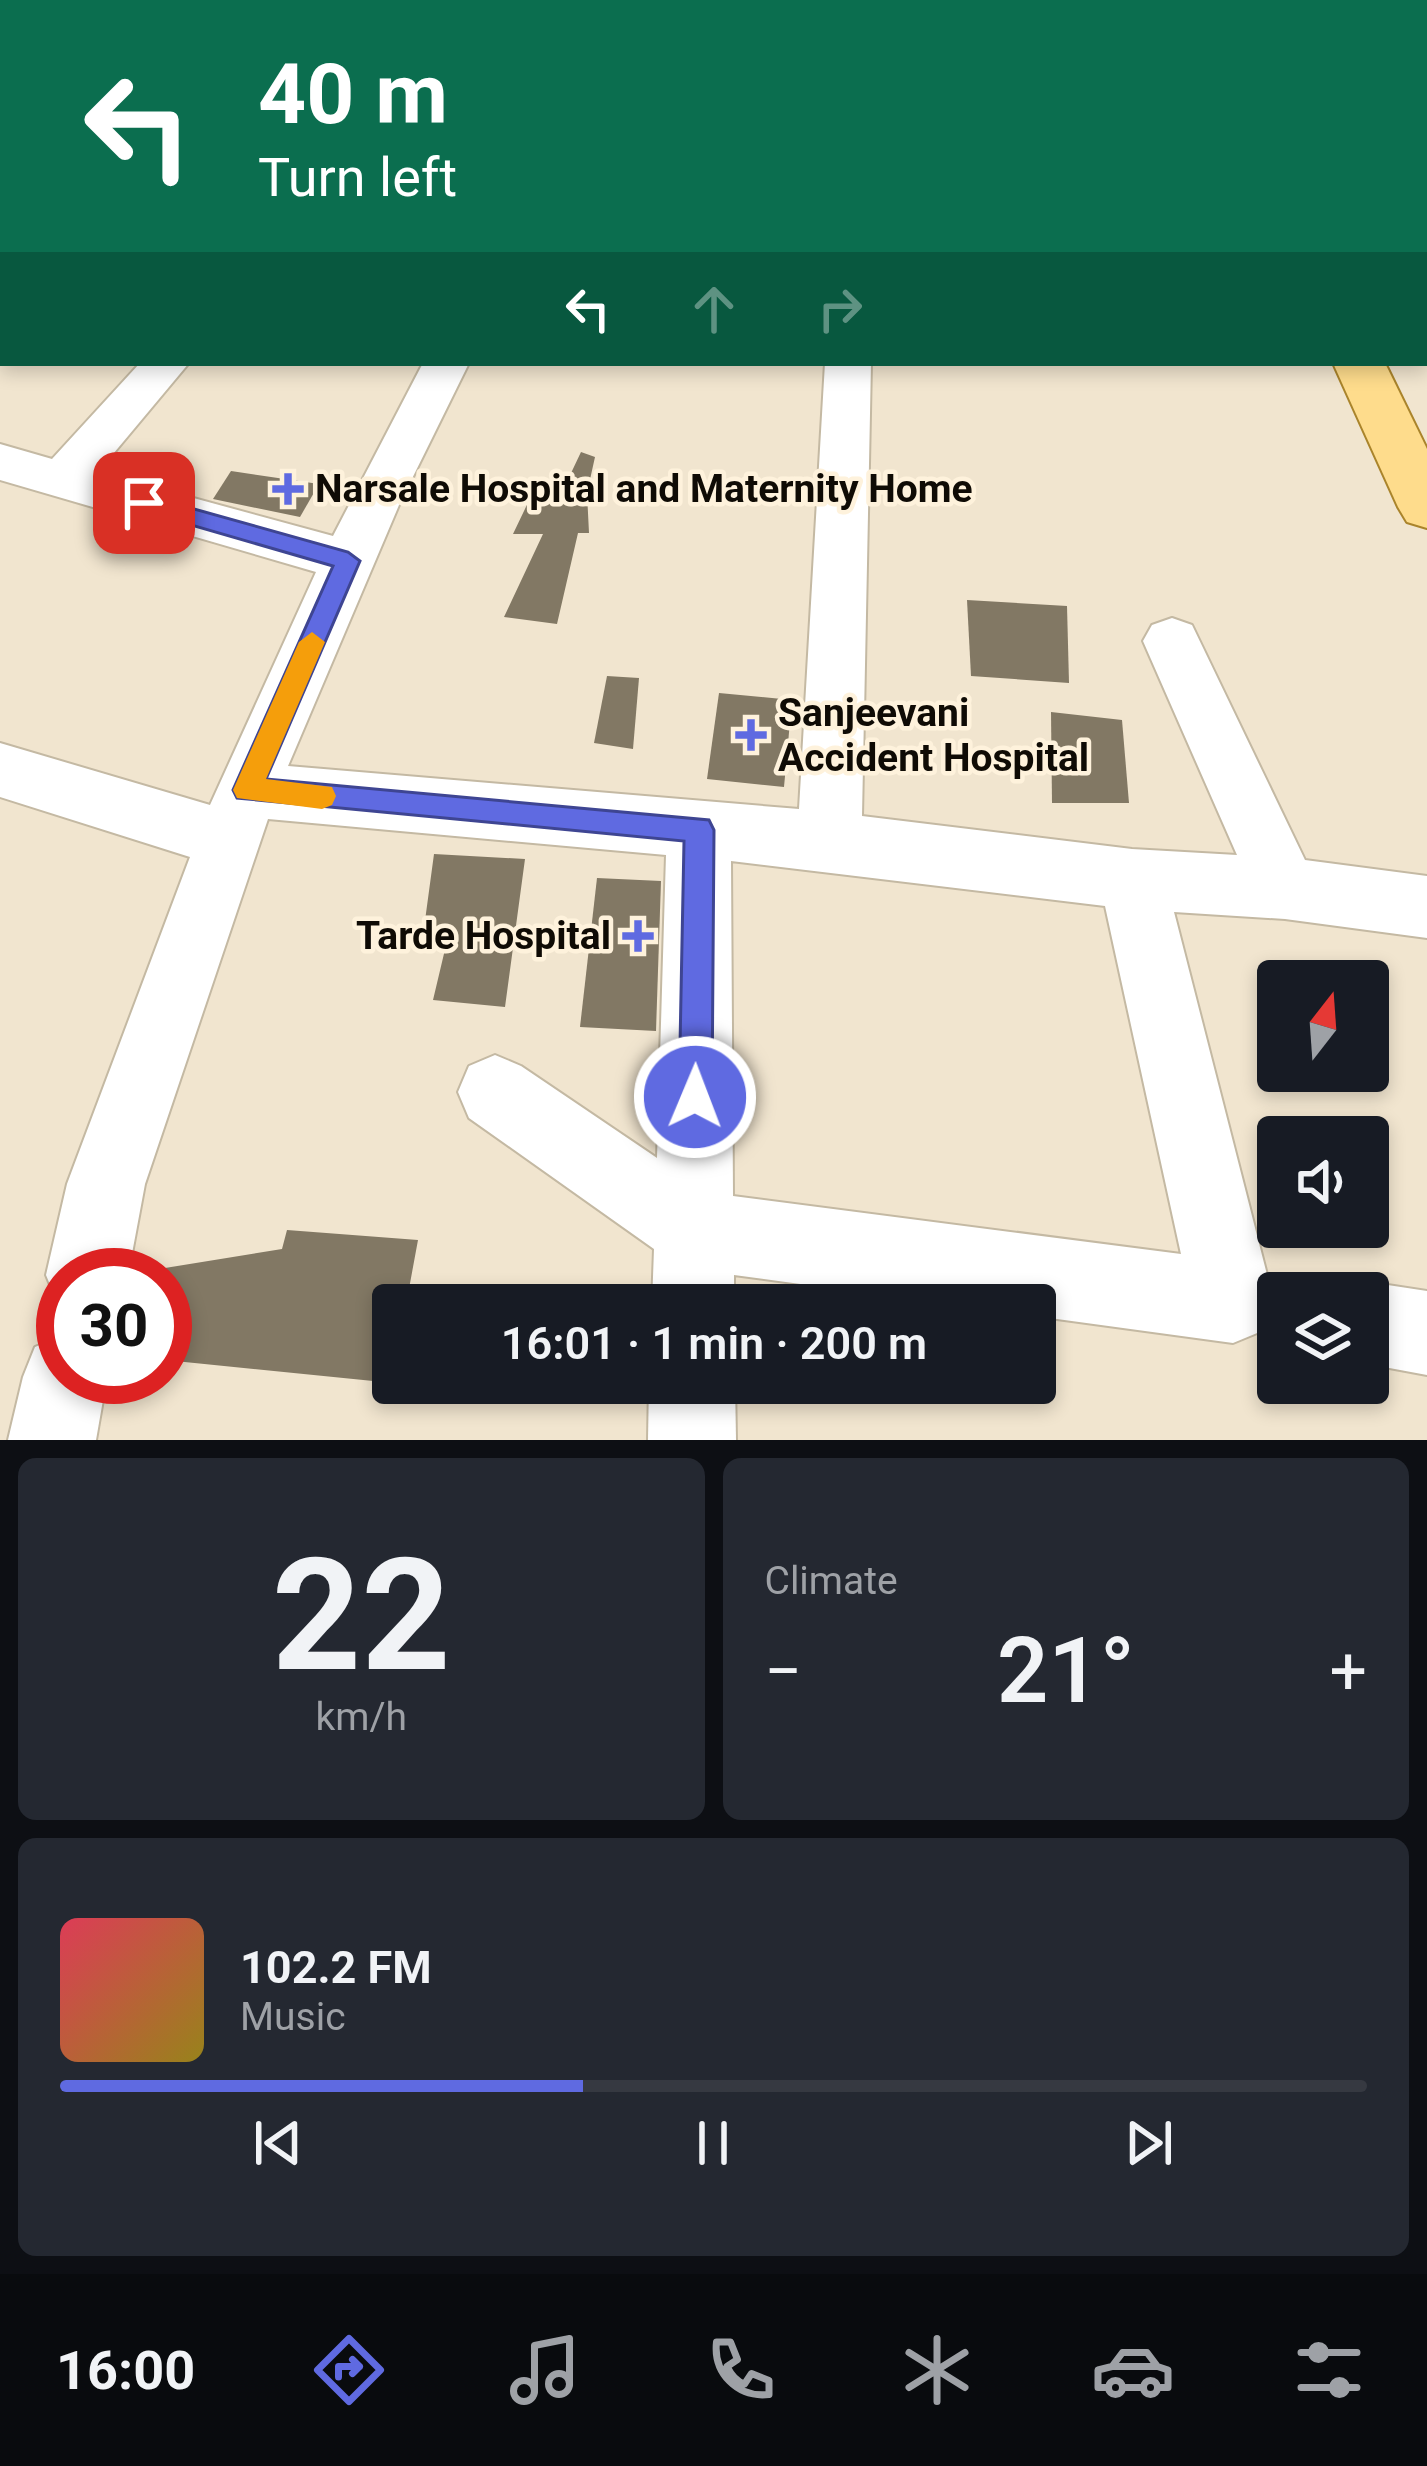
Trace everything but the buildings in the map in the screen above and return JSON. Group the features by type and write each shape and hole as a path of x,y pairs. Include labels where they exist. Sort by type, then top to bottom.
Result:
{"main road":[{"path":"1360,366 1427,507"},
{"path":"1412,366 1427,394"}],"street":[{"path":"62,480 163,366"},
{"path":"92,1248 106,1184 238,815 348,561 445,366"},
{"path":"829,842 848,366"},
{"path":"0,462 348,561"},
{"path":"1172,641 1285,888"},
{"path":"0,770 238,815 699,830 1132,879 1285,888 1427,907"},
{"path":"693,1284 699,830"},
{"path":"495,1092 694,1230 1255,1305 1132,879"},
{"path":"1389,1327 1427,1333"},
{"path":"52,1440 59,1404"},
{"path":"692,1404 692,1440"}],"slow traffic":[{"path":"312,642 247,790 322,796"}],"place":[{"name":"Narsale Hospital and Maternity Home","path":"288,489"},
{"name":"Sanjeevani Accident Hospital","path":"751,735"},
{"name":"Tarde Hospital","path":"638,936"}],"route":[{"path":"144,503 348,561 247,790 699,830 695,1097"}]}
